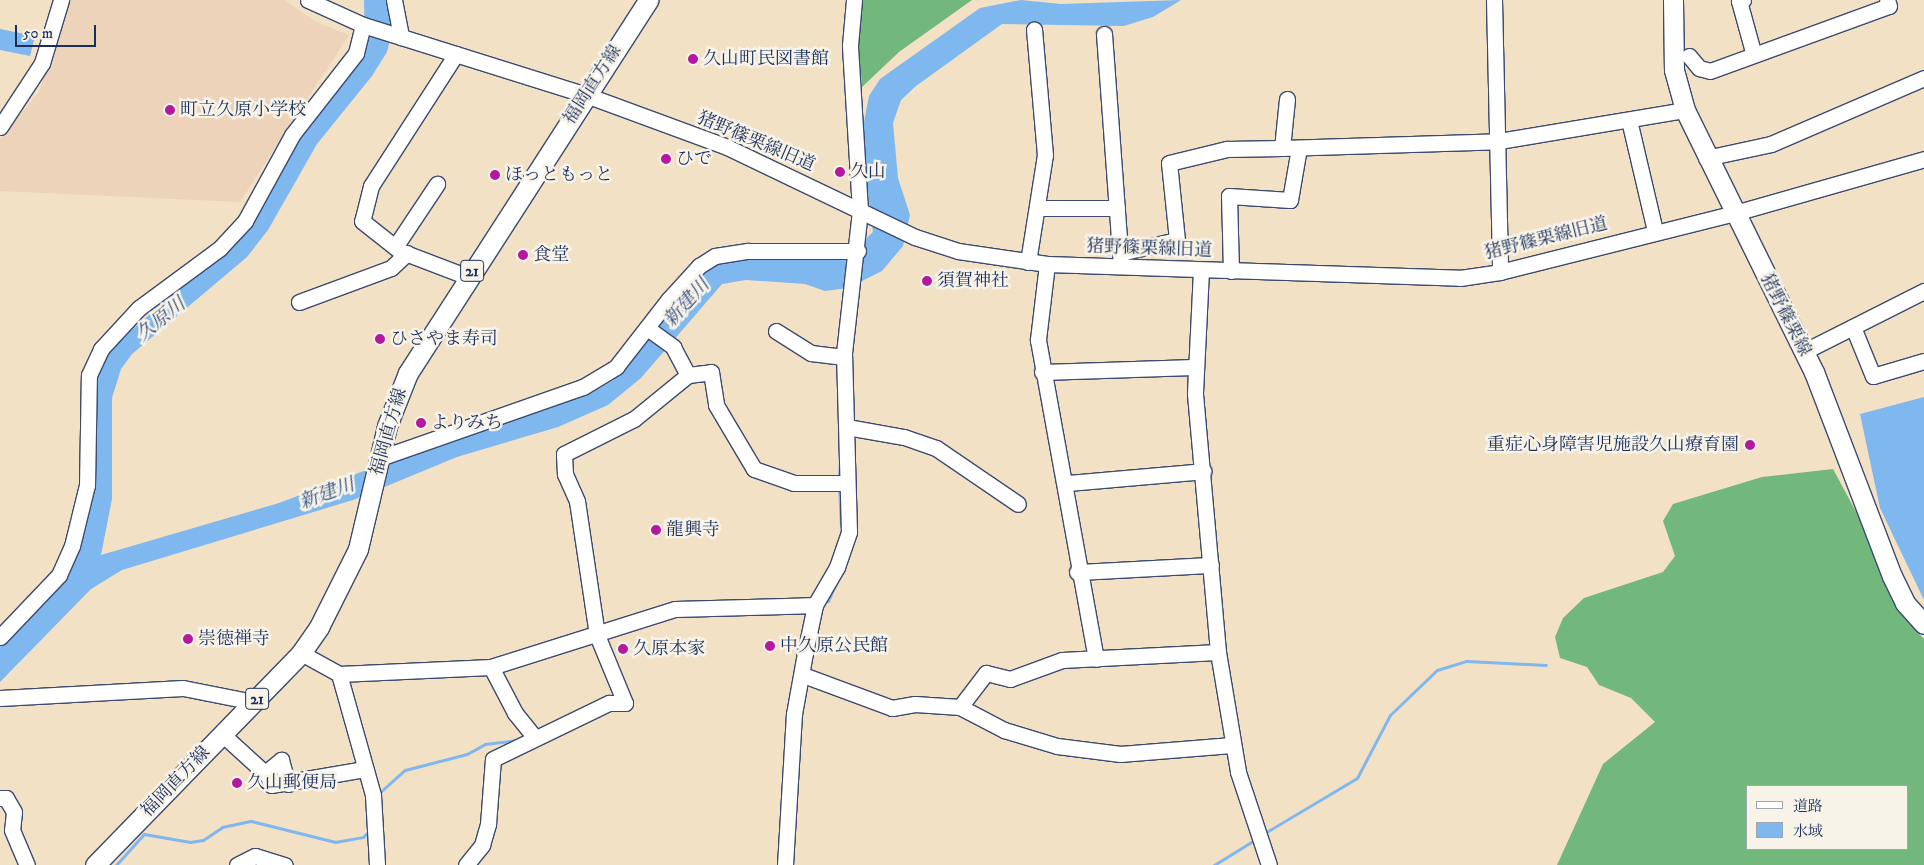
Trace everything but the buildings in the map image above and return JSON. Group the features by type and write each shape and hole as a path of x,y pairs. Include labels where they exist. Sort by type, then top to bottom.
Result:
{"main road":[{"name":"福岡直方線","path":"94,865 300,653 344,580 371,501 380,458 408,373 648,0"},
{"name":"猪野篠栗線","path":"1673,0 1674,70 1685,110 1706,158 1803,352 1892,576 1905,603 1924,624"}],"street":[{"path":"0,128 42,63 60,0"},
{"name":"猪野篠栗線旧道","path":"308,0 364,25 586,95 727,147 915,237 958,251 1047,264 1120,260 1201,270 1389,279 1500,272 1655,231 1735,213 1924,159"},
{"path":"394,0 397,36"},
{"path":"785,865 794,714 815,606 848,536 844,357 858,251 860,210 850,45 854,0"},
{"path":"1494,0 1499,141 1500,272"},
{"path":"1743,0 1739,1 1752,52"},
{"path":"1689,56 1699,68 1710,71 1752,52 1889,6 1887,0"},
{"path":"0,637 59,575 72,546 87,485 89,375 100,349 133,314 220,248 245,221 292,135 356,53 364,25"},
{"path":"1028,262 1044,155 1034,29"},
{"path":"1104,34 1120,260 1177,240 1169,163 1227,150 1499,141 1685,110"},
{"path":"456,54 371,186 362,221 401,250 468,277"},
{"path":"1706,158 1771,144 1924,78"},
{"path":"1282,148 1287,98"},
{"path":"1629,120 1655,231"},
{"path":"1231,272 1229,196 1290,200 1299,148"},
{"path":"299,302 391,268 438,184"},
{"path":"1037,208 1117,208"},
{"path":"380,458 450,430 568,396 616,368 650,330 675,292 699,266 715,256 748,251 858,251"},
{"path":"1047,264 1038,340 1042,372 1067,483 1064,493 1077,572 1096,659"},
{"path":"1201,270 1194,367 1218,652 1232,745 1269,865"},
{"path":"1803,352 1924,291"},
{"path":"1853,327 1872,376 1924,361"},
{"path":"650,330 673,348 688,375"},
{"path":"776,331 811,353 844,357"},
{"path":"1042,372 1194,367"},
{"path":"466,865 482,845 488,824 493,759 609,703 625,703 597,635 577,502 565,474 564,454 634,419 688,375 711,372 716,405 754,469 794,483 846,484"},
{"path":"847,427 904,437 936,448 1018,504"},
{"path":"1067,483 1203,471"},
{"path":"1077,572 1211,565"},
{"path":"300,653 339,674 491,667 675,609 815,606"},
{"path":"960,707 986,673 1010,678 1062,660 1218,652"},
{"path":"491,667 515,713 535,738"},
{"path":"339,674 372,795 377,865"},
{"path":"803,674 892,708 915,704 960,707 1004,730 1057,746 1120,754 1232,745"},
{"path":"0,698 183,688 254,702"},
{"path":"222,734 265,773 271,785 288,784 365,769"},
{"path":"265,773 281,760 288,784"},
{"path":"0,798 6,798 14,812 12,830 27,865"},
{"path":"237,865 255,856 285,865"}],"shaded area":[{"path":"68,0 284,0 316,22 349,35 240,202 0,191 0,139 39,92"}],"green space":[{"path":"862,0 972,0 899,52 862,87 858,41"},
{"path":"1833,469 1874,545 1900,613 1924,639 1924,865 1557,865 1603,764 1655,722 1631,698 1599,685 1587,667 1560,658 1555,637 1563,618 1584,598 1663,572 1675,556 1663,521 1673,504 1762,477"}],"water":[{"path":"364,0 389,0 394,22 387,52 372,76 317,144 268,230 247,257 132,354 121,369 112,398 112,499 101,555 279,503 499,420 588,395 614,380 707,266 738,256 847,256 873,232 861,138 869,96 880,79 980,8 1021,0 1061,4 1181,0 1153,17 1124,26 1002,24 916,86 901,100 893,123 898,178 910,215 903,246 882,271 848,288 825,291 805,284 746,280 722,284 641,378 608,405 558,427 457,457 353,500 122,570 91,589 0,682 0,644 75,560 92,486 96,377 105,353 245,232 293,144 365,43"},
{"path":"0,29 35,36 30,56 0,50"},
{"path":"1924,397 1924,600 1880,508 1860,414"}],"waterway":[{"path":"839,478 840,457"},
{"path":"839,487 841,526"},
{"path":"823,601 828,601 838,579"},
{"path":"1263,834 1357,778 1390,715 1437,670 1467,661 1546,665"},
{"path":"378,794 405,770 467,754 485,744 517,740"},
{"path":"116,865 144,834 190,842 203,840 222,827 251,821 335,842 363,837 370,830"},
{"path":"1214,865 1256,839"}],"place":[{"name":"久山町民図書館","path":"693,59"},
{"name":"町立久原小学校","path":"170,110"},
{"name":"ひで","path":"666,159"},
{"name":"久山","path":"840,172"},
{"name":"ほっともっと","path":"495,175"},
{"name":"食堂","path":"523,255"},
{"name":"須賀神社","path":"927,281"},
{"name":"ひさやま寿司","path":"380,339"},
{"name":"よりみち","path":"421,423"},
{"name":"重症心身障害児施設久山療育園","path":"1750,445"},
{"name":"龍興寺","path":"656,530"},
{"name":"崇徳禅寺","path":"188,639"},
{"name":"中久原公民館","path":"770,646"},
{"name":"久原本家","path":"623,649"},
{"name":"久山郵便局","path":"237,783"}],"water label":[{"name":"新建川","path":"687,303"},
{"name":"久原川","path":"161,320"},
{"name":"新建川","path":"327,494"}]}
